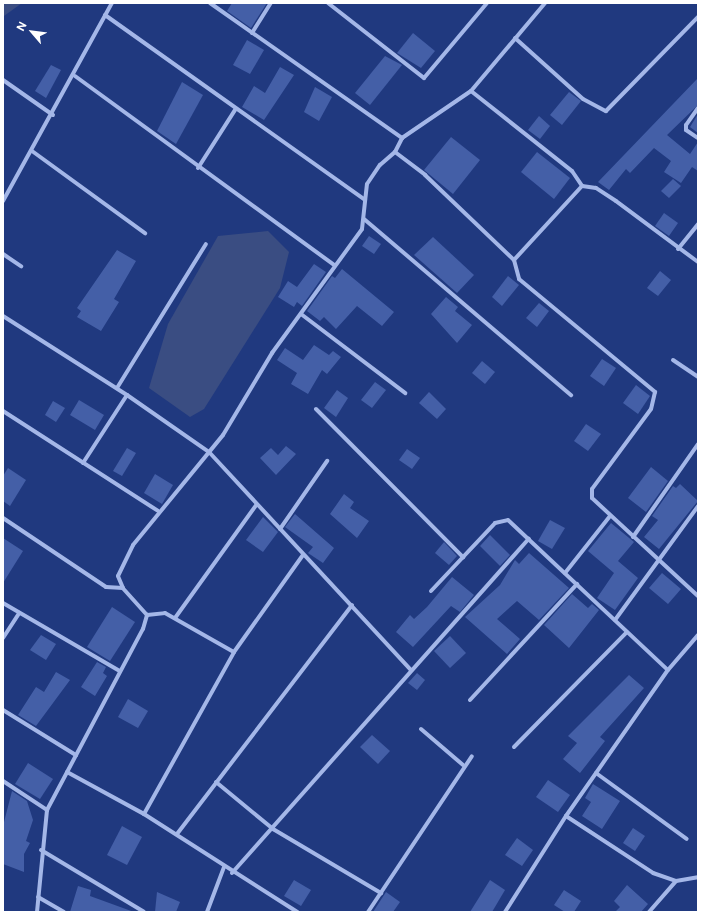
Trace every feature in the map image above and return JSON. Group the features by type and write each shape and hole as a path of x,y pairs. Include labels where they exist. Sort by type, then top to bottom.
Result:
{"street":[{"path":"3,201 75,76 112,3"},
{"path":"210,3 402,138"},
{"path":"252,33 271,3"},
{"path":"328,3 424,78 487,3"},
{"path":"147,615 123,588 118,576 121,568 158,511 208,452 334,265 362,230 367,184 394,152 402,138 471,91 545,3"},
{"path":"105,15 235,110 365,200"},
{"path":"515,38 583,98 606,111 698,17"},
{"path":"75,76 198,168 334,265"},
{"path":"3,80 53,115"},
{"path":"471,91 572,171 582,186 596,188 616,201 678,249 698,262"},
{"path":"698,108 686,130 698,138"},
{"path":"198,168 235,110"},
{"path":"32,151 145,233"},
{"path":"394,152 425,175 514,260 518,279 655,392 652,409 592,489 596,504 698,596"},
{"path":"514,260 582,186"},
{"path":"364,219 571,395"},
{"path":"678,249 698,224"},
{"path":"117,388 206,244"},
{"path":"3,254 21,266"},
{"path":"301,314 405,393"},
{"path":"3,316 117,388 208,452 412,670"},
{"path":"673,360 698,377"},
{"path":"83,463 127,395"},
{"path":"316,409 464,557"},
{"path":"3,411 158,511"},
{"path":"633,537 698,444"},
{"path":"280,529 327,461"},
{"path":"174,618 257,504"},
{"path":"615,620 698,506"},
{"path":"565,573 610,516"},
{"path":"3,518 106,587 123,588"},
{"path":"431,591 501,520 508,520 668,670"},
{"path":"232,873 273,829 529,539"},
{"path":"144,814 234,652 303,554"},
{"path":"470,700 577,584"},
{"path":"3,603 120,671"},
{"path":"177,834 352,605"},
{"path":"147,615 159,612 174,618 234,652"},
{"path":"3,638 19,613"},
{"path":"36,912 41,850 47,810 143,630 147,615"},
{"path":"514,748 627,632"},
{"path":"505,912 566,816 668,670 698,636"},
{"path":"3,710 76,755"},
{"path":"421,729 463,765"},
{"path":"368,912 463,765 472,756"},
{"path":"67,772 144,814 177,834 232,873 297,912"},
{"path":"596,773 687,839"},
{"path":"3,782 47,810"},
{"path":"216,782 273,829 381,893"},
{"path":"566,816 634,864 676,881 698,877"},
{"path":"41,850 144,912"},
{"path":"207,912 224,867"},
{"path":"649,912 676,881"},
{"path":"38,897 64,912"}],"water":[{"path":"3,3 22,3 4,16"},
{"path":"268,231 289,252 280,288 204,409 190,417 149,388 168,324 218,236"}],"building":[{"path":"232,3 267,3 251,28 227,11"},
{"path":"413,33 435,51 421,68 397,53"},
{"path":"247,40 264,50 250,74 233,65"},
{"path":"385,56 402,65 370,105 355,93"},
{"path":"51,65 61,70 46,98 35,91"},
{"path":"280,67 294,75 264,120 242,107 254,86 265,93"},
{"path":"698,78 698,105 667,135 690,154 698,142 698,171 692,167 681,183 664,172 671,161 654,148 630,173 626,169 609,190 598,182"},
{"path":"182,82 203,95 176,144 157,131"},
{"path":"315,87 332,97 319,121 304,112"},
{"path":"569,92 581,101 562,125 550,115"},
{"path":"698,114 698,133 690,127"},
{"path":"539,116 550,126 540,139 528,130"},
{"path":"451,137 480,160 453,194 424,170"},
{"path":"537,152 570,178 554,199 521,172"},
{"path":"673,179 681,186 669,198 661,191"},
{"path":"664,213 678,223 669,236 655,226"},
{"path":"369,236 381,244 374,254 362,246"},
{"path":"433,237 474,275 457,293 414,255"},
{"path":"117,250 136,261 114,299 119,302 101,331 77,317 81,311 77,308"},
{"path":"314,264 326,272 302,306 297,302 294,307 278,297 288,281 297,287"},
{"path":"342,269 394,312 382,326 357,306 336,329 324,317 320,321 307,311 332,276 335,278"},
{"path":"660,271 671,280 658,296 647,288"},
{"path":"508,276 519,285 502,306 492,297"},
{"path":"446,297 458,307 455,311 472,325 457,343 431,314"},
{"path":"539,303 549,311 537,327 526,318"},
{"path":"314,345 329,355 333,351 341,357 327,374 322,370 308,394 291,384 297,373 277,360 285,348 303,360"},
{"path":"602,359 616,368 604,386 590,376"},
{"path":"482,361 495,372 485,384 472,373"},
{"path":"375,382 386,390 372,408 361,400"},
{"path":"636,385 650,396 638,414 623,403"},
{"path":"337,390 348,398 336,417 324,408"},
{"path":"429,392 446,409 437,419 419,403"},
{"path":"79,400 104,415 95,430 70,415"},
{"path":"53,401 65,408 56,422 45,415"},
{"path":"586,424 601,434 588,451 574,441"},
{"path":"286,446 296,454 276,475 260,458 271,448 278,455"},
{"path":"127,448 136,453 122,476 113,471"},
{"path":"407,449 420,458 412,469 399,460"},
{"path":"651,467 668,481 646,512 628,498"},
{"path":"8,468 26,480 10,506 3,501 3,476"},
{"path":"155,474 173,485 162,504 144,493"},
{"path":"680,484 698,501 659,549 644,537 658,520 652,516 673,486 676,488"},
{"path":"344,494 354,502 350,508 369,521 357,538 330,514"},
{"path":"295,514 334,548 323,563 308,553 313,547 285,527"},
{"path":"263,517 278,532 263,552 246,540"},
{"path":"550,520 565,528 552,549 538,541"},
{"path":"611,523 634,542 618,561 638,578 615,610 597,598 614,573 588,551"},
{"path":"490,535 510,555 500,566 480,546"},
{"path":"3,538 23,551 3,583"},
{"path":"444,542 457,556 449,565 435,553"},
{"path":"529,553 569,588 539,620 517,601 497,619 520,639 507,654 465,617 500,585 515,560 519,564"},
{"path":"662,573 681,589 668,604 649,588"},
{"path":"452,577 474,595 460,612 451,606 413,647 396,632 410,615 414,619 427,607"},
{"path":"572,594 588,608 592,604 599,610 569,648 544,625"},
{"path":"112,607 135,622 110,661 87,647"},
{"path":"41,635 56,644 46,660 30,650"},
{"path":"450,636 466,653 450,668 434,651"},
{"path":"97,662 106,667 103,673 107,676 95,696 81,687"},
{"path":"56,672 70,680 36,726 18,715 36,687 44,692"},
{"path":"417,673 425,680 417,690 408,683"},
{"path":"629,675 644,688 600,737 605,741 580,773 563,759 577,743 568,736"},
{"path":"128,699 148,711 138,728 118,717"},
{"path":"372,735 390,751 378,764 360,747"},
{"path":"28,763 53,779 40,799 15,784"},
{"path":"548,780 570,795 558,812 536,797"},
{"path":"593,784 620,801 602,829 582,816 591,802 585,798"},
{"path":"12,791 27,801 33,820 26,841 30,843 24,854 24,872 3,864 4,822"},
{"path":"122,826 142,837 127,865 107,855"},
{"path":"633,828 645,836 635,851 623,843"},
{"path":"517,838 533,850 522,866 505,855"},
{"path":"294,880 311,890 301,906 284,896"},
{"path":"490,880 505,890 492,912 470,912"},
{"path":"627,885 648,904 641,912 615,912 620,907 614,901"},
{"path":"78,886 91,890 90,896 134,912 70,912"},
{"path":"564,890 581,901 574,912 565,912 554,905"},
{"path":"157,892 180,902 176,912 155,912"},
{"path":"386,892 400,902 393,912 373,912"}]}
